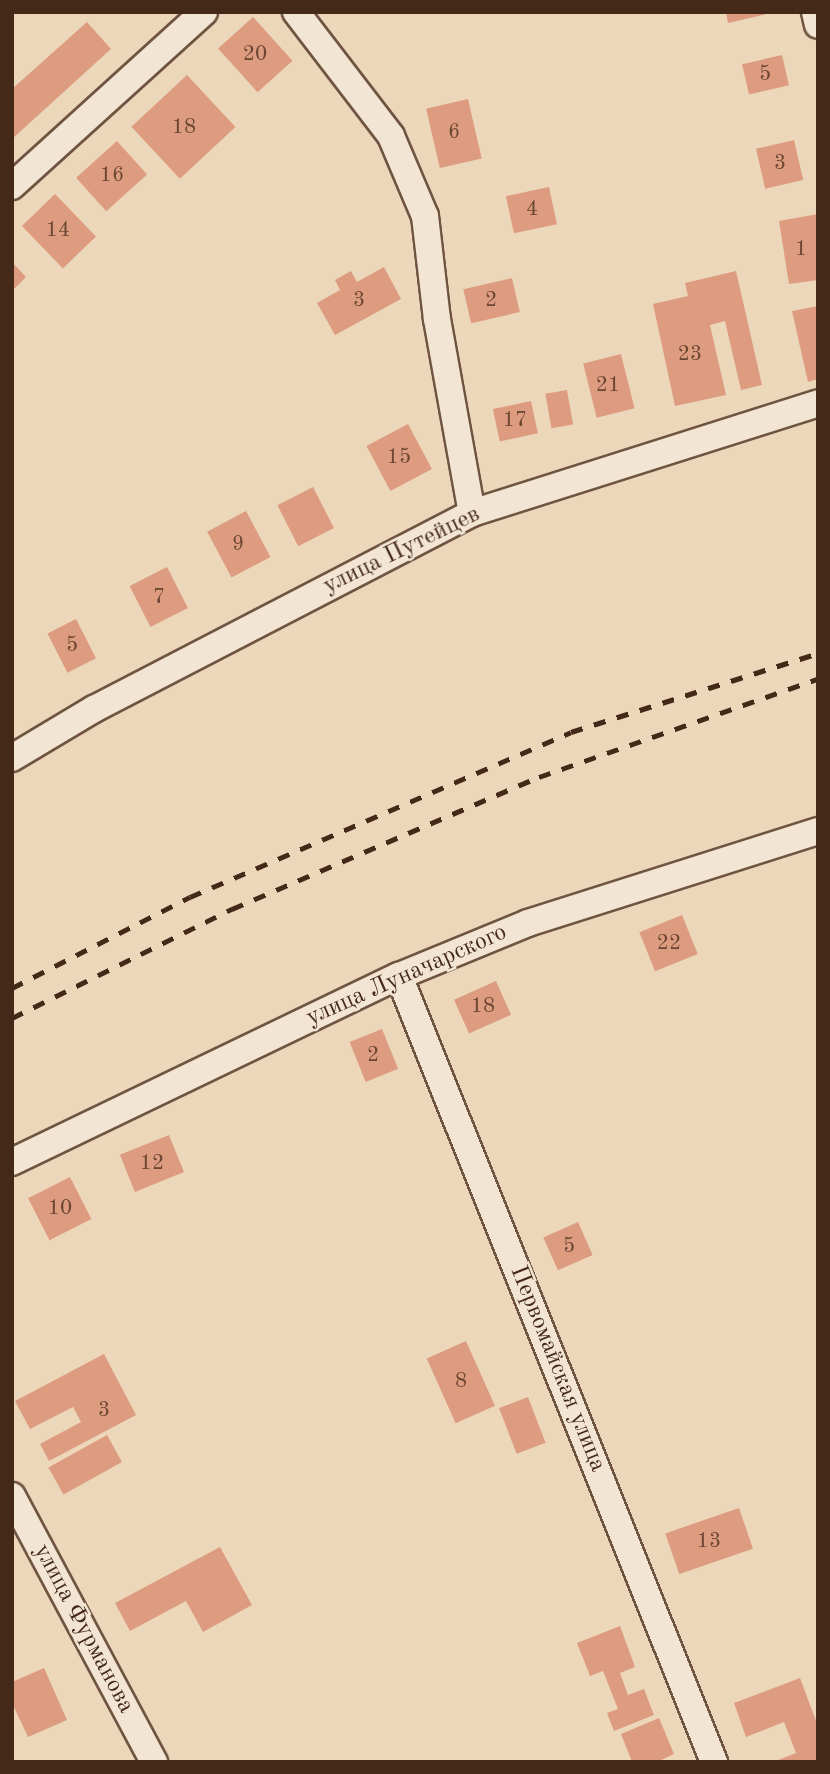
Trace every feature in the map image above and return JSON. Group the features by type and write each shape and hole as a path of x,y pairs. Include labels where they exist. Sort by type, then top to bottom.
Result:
{"street":[{"path":"12,186 204,12"},
{"path":"296,12 391,136 425,216 437,319 472,513"},
{"path":"815,12 818,25"},
{"name":"улица Путейцев","path":"12,758 94,709 472,513 818,403"},
{"name":"улица Луначарского","path":"12,1162 399,976 528,923 818,831"},
{"name":"Первомайская улица","path":"399,976 714,1762"},
{"name":"улица Фурманова","path":"12,1496 154,1762"}],"building":[{"path":"726,12 771,12 771,13 728,23"},
{"path":"253,17 292,61 258,92 218,48"},
{"path":"87,22 111,49 12,139 12,89"},
{"path":"782,55 789,85 749,94 742,64"},
{"path":"187,75 235,127 180,179 131,127"},
{"path":"468,99 482,158 440,168 426,109"},
{"path":"794,140 803,180 765,189 756,149"},
{"path":"117,141 147,174 106,211 76,178"},
{"path":"549,187 557,224 514,233 506,196"},
{"path":"55,194 96,236 63,268 22,226"},
{"path":"818,214 818,280 789,284 779,221"},
{"path":"12,262 26,277 12,291"},
{"path":"384,267 401,299 335,335 317,303 340,290 335,280 351,271 357,282"},
{"path":"736,271 762,385 741,390 725,321 710,325 726,395 675,406 653,304 688,296 685,283"},
{"path":"512,278 520,312 471,323 463,289"},
{"path":"818,306 818,379 808,382 792,311"},
{"path":"621,354 635,408 597,418 583,363"},
{"path":"567,390 573,424 551,428 545,394"},
{"path":"531,401 538,433 500,441 493,409"},
{"path":"408,424 432,469 390,491 367,446"},
{"path":"313,487 334,528 298,546 277,505"},
{"path":"246,511 270,557 232,578 207,532"},
{"path":"167,567 188,608 150,627 130,586"},
{"path":"76,619 96,658 67,673 47,634"},
{"path":"682,915 698,954 655,971 639,932"},
{"path":"496,981 511,1015 469,1034 454,1000"},
{"path":"382,1029 398,1069 366,1082 350,1042"},
{"path":"169,1135 184,1172 135,1192 120,1155"},
{"path":"70,1177 91,1219 49,1240 28,1198"},
{"path":"578,1222 593,1255 558,1270 543,1237"},
{"path":"466,1341 495,1406 456,1423 427,1358"},
{"path":"104,1354 136,1415 49,1461 40,1444 81,1422 73,1407 30,1429 15,1401"},
{"path":"528,1397 546,1443 517,1454 499,1408"},
{"path":"107,1435 122,1462 63,1495 48,1467"},
{"path":"739,1508 753,1549 679,1574 665,1533"},
{"path":"220,1547 252,1605 203,1632 186,1601 130,1631 115,1603"},
{"path":"620,1626 635,1667 620,1673 628,1695 644,1689 654,1715 614,1731 607,1713 618,1709 603,1671 590,1676 577,1643"},
{"path":"44,1668 67,1720 28,1737 12,1703 12,1682"},
{"path":"800,1678 818,1726 818,1762 773,1762 796,1753 784,1722 746,1737 734,1703"},
{"path":"659,1718 674,1754 657,1762 632,1762 621,1734"}],"railway":[{"path":"12,988 190,897 571,732 818,653"},
{"path":"12,1018 232,909 539,777 818,679"}]}
